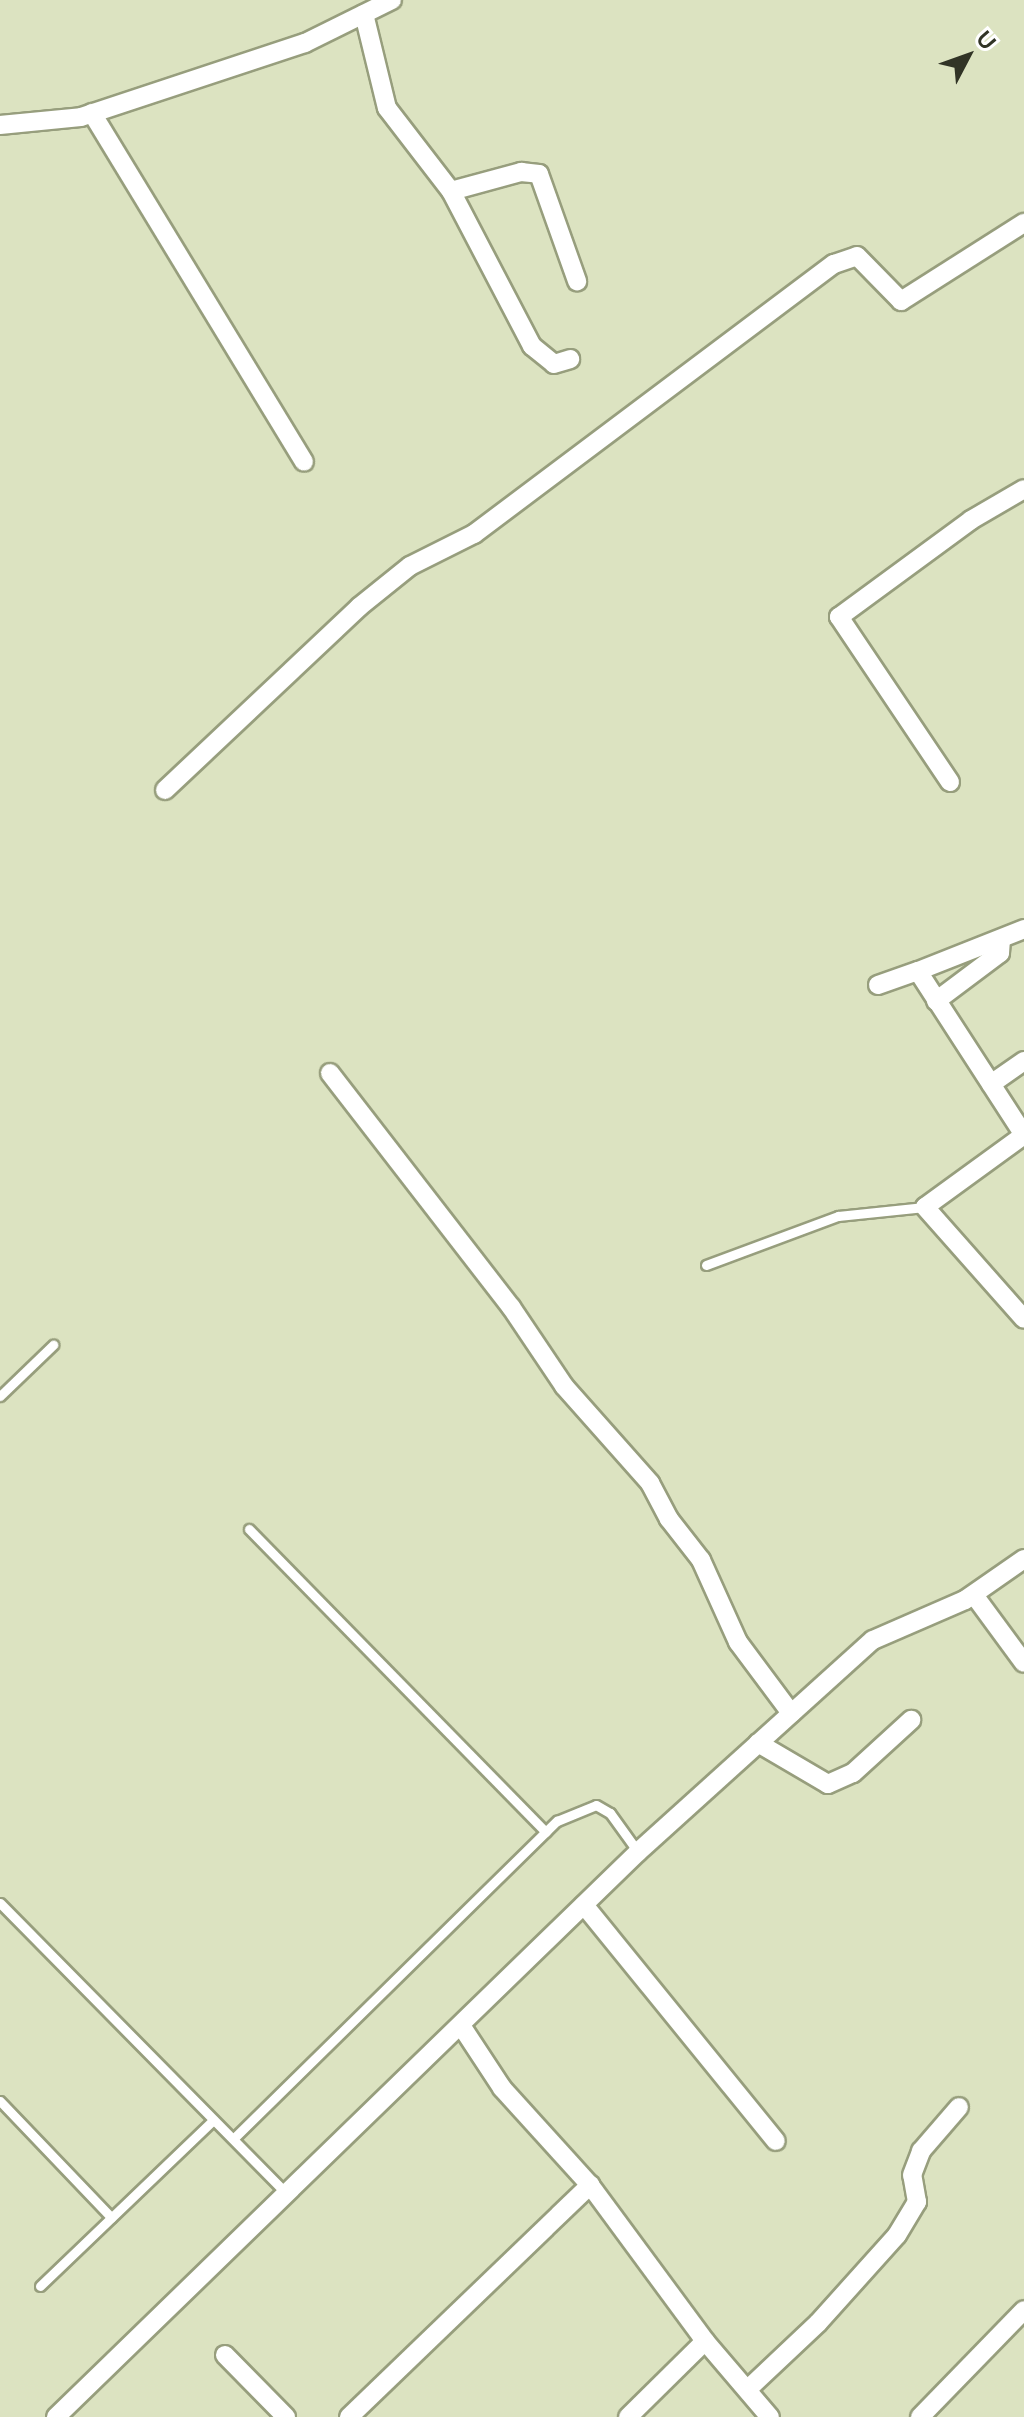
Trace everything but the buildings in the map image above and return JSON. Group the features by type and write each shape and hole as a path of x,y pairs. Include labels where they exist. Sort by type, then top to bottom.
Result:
{"street":[{"path":"0,125 92,113 305,43 392,0"},
{"path":"364,14 387,108 451,191 532,346 544,361 554,364 570,359"},
{"path":"92,113 304,462"},
{"path":"451,191 521,172 539,174 577,281"},
{"path":"165,790 359,607 410,566 474,534 834,264 857,256 901,301 1024,223"},
{"path":"950,782 839,617 971,520 1024,489"},
{"path":"878,985 1024,929"},
{"path":"936,1001 1000,953 1001,939"},
{"path":"918,971 1024,1135 925,1207 1024,1319"},
{"path":"991,1084 1024,1061"},
{"path":"330,1073 511,1307 564,1386 650,1483 669,1519 701,1560 738,1642 791,1713"},
{"path":"56,2417 462,2027 638,1852 873,1640 974,1595 1024,1559"},
{"path":"974,1595 1024,1663"},
{"path":"758,1743 828,1784 853,1773 911,1720"},
{"path":"584,1905 776,2141"},
{"path":"462,2027 502,2088 590,2185 705,2341 770,2417"},
{"path":"748,2389 818,2323 897,2235 917,2202 912,2175 921,2151 959,2107"},
{"path":"349,2417 590,2185"},
{"path":"920,2417 1024,2310"},
{"path":"628,2417 705,2341"},
{"path":"225,2355 286,2417"}],"lane":[{"path":"706,1265 838,1216 925,1207"},
{"path":"0,1396 53,1345"},
{"path":"249,1529 546,1832"},
{"path":"234,2138 557,1821 596,1805 618,1822 638,1852"},
{"path":"0,1903 288,2195"},
{"path":"0,2101 111,2217"},
{"path":"40,2286 213,2120"}]}
